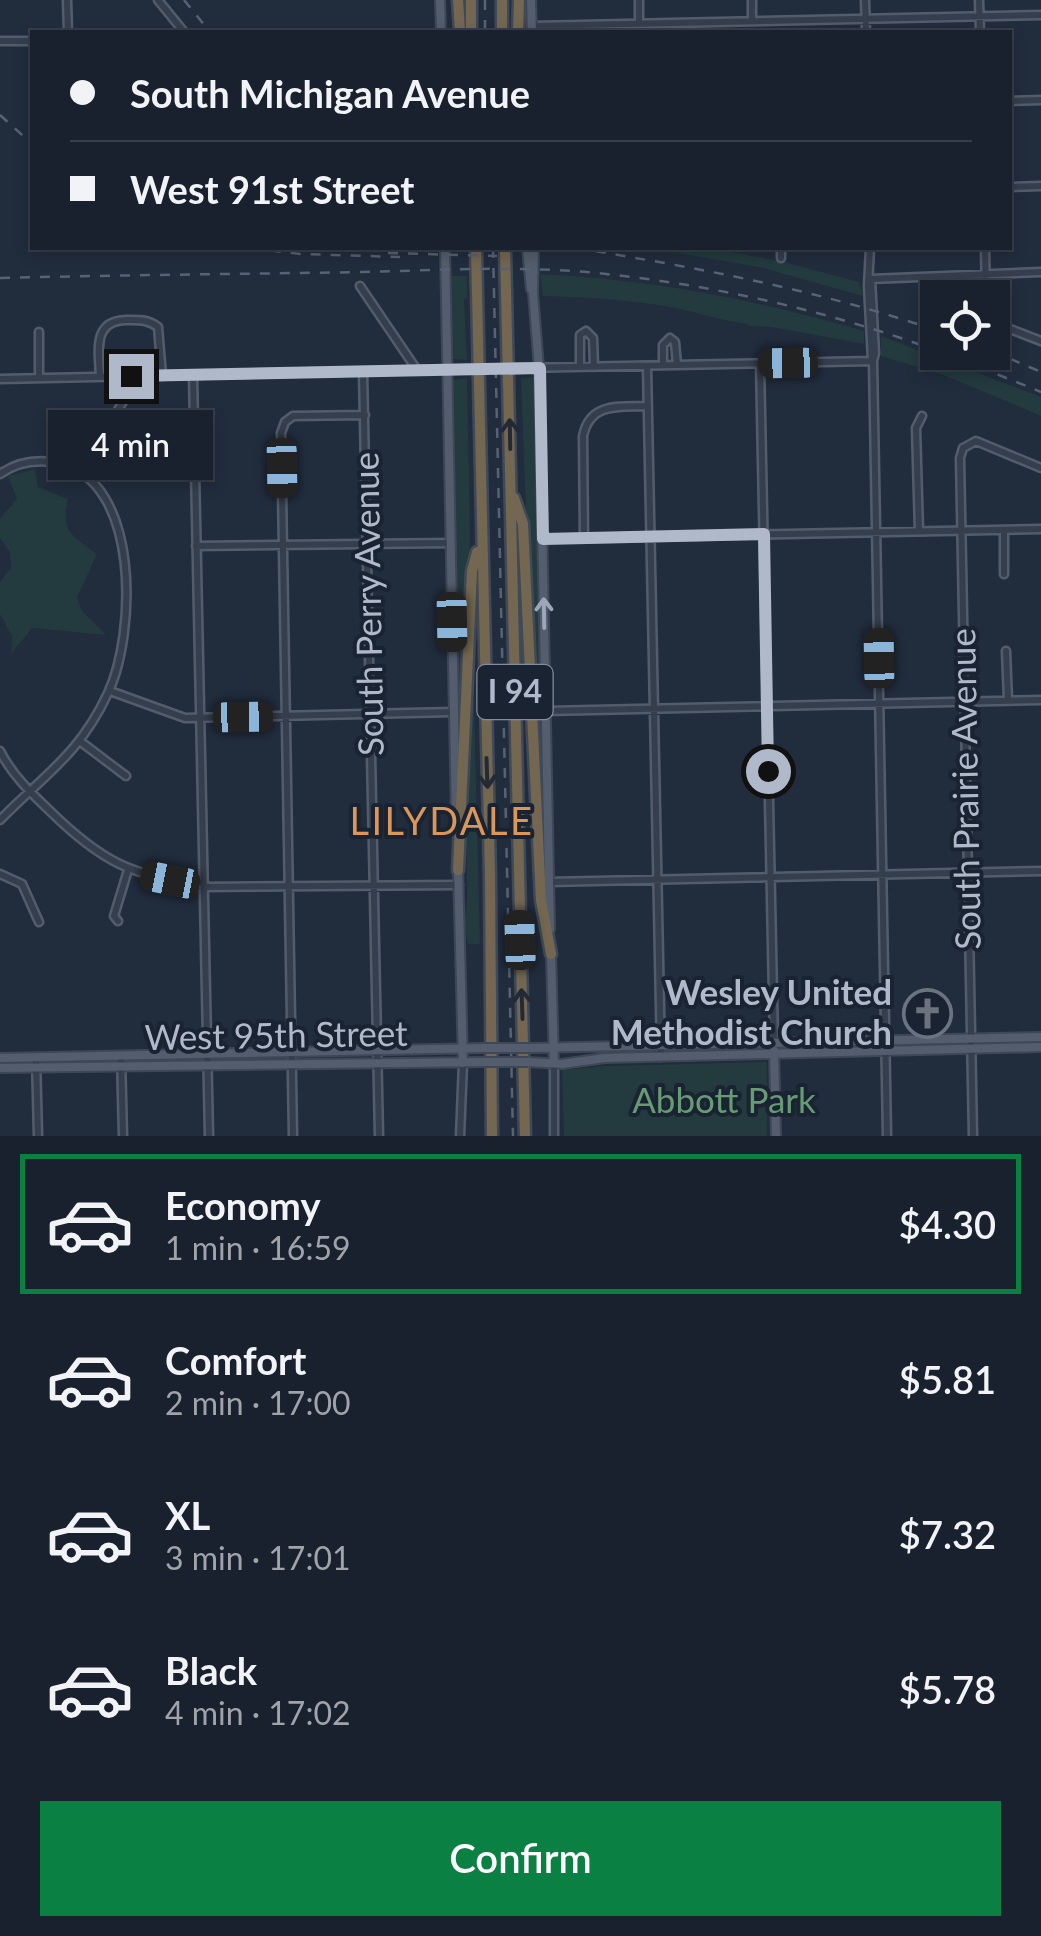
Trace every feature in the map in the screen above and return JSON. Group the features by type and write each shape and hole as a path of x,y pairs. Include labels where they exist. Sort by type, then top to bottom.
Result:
{"highway":[{"path":"458,0 460,30"},
{"path":"471,0 472,30"},
{"path":"502,0 502,30"},
{"path":"518,30 519,0"},
{"name":"I 94","path":"476,250 492,1136"},
{"name":"I 94","path":"505,250 525,1136"},
{"path":"511,486 523,524 541,900 551,954"},
{"path":"458,870 472,571 480,536"}],"main road":[{"path":"440,0 441,30"},
{"path":"531,0 532,29"},
{"path":"445,250 463,1063"},
{"path":"531,250 528,278 540,368 554,1064"},
{"path":"972,1044 1041,1037"},
{"path":"774,1044 776,1136"},
{"path":"886,1046 1041,1047"},
{"name":"West 95th Street","path":"378,1057 484,1048 886,1046"},
{"name":"West 95th Street","path":"0,1068 36,1063 378,1057 554,1064 886,1046"},
{"name":"West 95th Street","path":"0,1058 36,1063"}],"street":[{"path":"67,0 68,30"},
{"path":"158,0 182,30"},
{"path":"639,0 639,24"},
{"path":"752,0 752,21"},
{"path":"865,0 866,30"},
{"path":"979,0 980,30"},
{"path":"532,29 1041,15"},
{"path":"0,41 30,40"},
{"path":"1012,101 1041,100"},
{"path":"1012,187 1041,186"},
{"path":"781,250 781,258"},
{"path":"870,250 887,1136"},
{"path":"984,250 985,280"},
{"path":"870,279 1041,272"},
{"path":"360,286 418,371"},
{"path":"100,377 99,338 107,324 115,320 146,320 160,333 162,376"},
{"path":"1010,329 1041,341"},
{"path":"580,367 580,335 586,331 593,338 594,367"},
{"path":"39,332 39,378"},
{"path":"663,365 663,345 670,338 676,342 676,365"},
{"path":"0,379 873,361"},
{"path":"760,364 774,1044"},
{"path":"647,366 661,1057"},
{"name":"South Perry Avenue","path":"363,372 379,1136"},
{"path":"193,375 209,1136"},
{"path":"82,472 131,388 131,376"},
{"path":"584,538 583,436 587,421 603,409 648,406"},
{"path":"293,1136 281,434 285,422 299,415 365,415"},
{"path":"919,532 916,428 922,416"},
{"name":"South Prairie Avenue","path":"974,1136 960,458 967,444 983,442 1041,468"},
{"path":"0,474 31,461 62,464 82,472 111,508 124,562 126,594 122,648 110,691 82,742 0,820"},
{"path":"543,539 1041,529"},
{"path":"1004,530 1004,574"},
{"path":"196,546 451,542"},
{"path":"1006,651 1008,700"},
{"path":"110,691 185,718 453,712"},
{"path":"546,710 1041,700"},
{"path":"82,742 126,776"},
{"path":"0,752 29,792 79,840 128,870 204,885 458,885"},
{"path":"118,921 114,916 128,870"},
{"path":"550,882 1041,871"},
{"path":"0,874 23,885 40,922"},
{"path":"122,1061 123,1136"},
{"path":"36,1063 38,1136"},
{"path":"460,1136 463,1063"},
{"path":"554,1064 554,1136"}],"green space":[{"path":"660,250 719,250 780,261 859,282 863,296 759,267"},
{"path":"540,274 663,286 744,301 864,331 864,344 749,326 654,305 543,296"},
{"path":"451,276 467,276 467,360 452,359"},
{"path":"881,336 920,351 920,368 881,356"},
{"path":"928,370 970,370 1041,397 1041,416"},
{"path":"535,377 542,703 538,693 538,718 544,861 532,677 521,378"},
{"path":"467,378 470,535 460,775 453,380"},
{"path":"35,469 38,487 68,499 66,519 70,532 97,554 77,597 82,611 106,635 32,628 11,654 12,636 0,614 0,582 11,568 10,552 0,538 0,518 17,499 8,476"},
{"path":"472,665 480,944 468,944 464,927"},
{"name":"Abbott Park","path":"767,1062 767,1136 564,1136 562,1070"}],"railway":[{"path":"184,0 208,30"},
{"path":"485,0 485,30"},
{"path":"0,115 30,142"},
{"path":"267,250 400,257"},
{"path":"493,250 513,1136"},
{"path":"588,250 758,282 920,325"},
{"path":"388,253 497,256"},
{"path":"0,278 485,269 576,271 648,279 774,302 920,345"},
{"path":"1010,359 1041,372"},
{"path":"987,370 1041,392"}],"place":[{"name":"Wesley United Methodist Church","path":"927,1013"}],"district":[{"name":"LILYDALE","path":"442,822"}],"route":[{"path":"131,376 540,368 543,539 764,534 768,771"}]}
